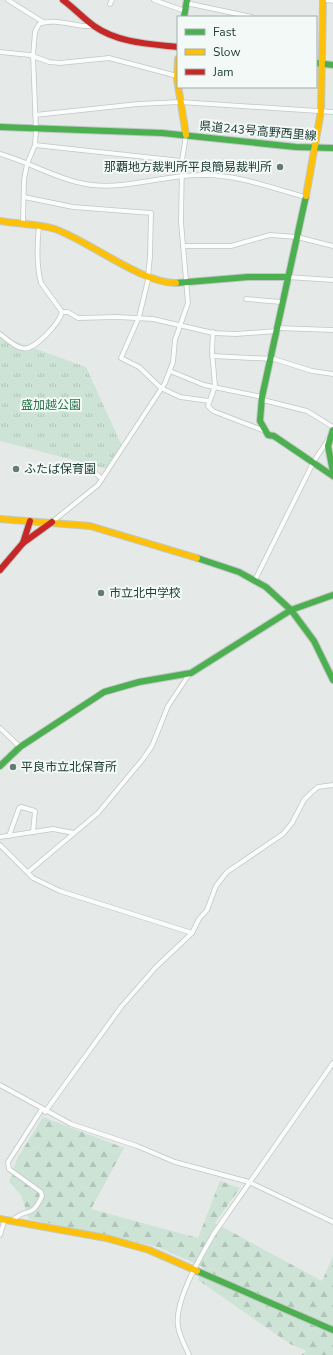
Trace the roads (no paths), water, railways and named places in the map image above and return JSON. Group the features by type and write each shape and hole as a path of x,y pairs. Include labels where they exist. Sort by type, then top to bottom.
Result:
{"street":[{"path":"8,0 43,22 95,26"},
{"path":"154,0 184,14 186,1 248,16"},
{"path":"323,0 319,33 321,111 313,148 306,197 281,302 262,399 260,421 268,435 274,436 314,461 333,476"},
{"path":"326,0 333,1"},
{"path":"66,1 95,26 118,37 152,45 177,47"},
{"path":"23,223 27,164 35,145 36,130 33,56 35,32 39,24 43,22"},
{"path":"0,52 33,56 49,62 60,63 109,58 177,76"},
{"path":"319,63 333,65"},
{"name":"県道243号高野西里線","path":"178,88 186,135 283,147 333,148"},
{"path":"35,115 138,104 180,102 333,112"},
{"path":"0,127 36,130 186,135 182,161 181,222 188,303 175,340 170,371 161,388 102,479 90,493 23,543 0,570"},
{"path":"35,145 182,161"},
{"path":"0,154 65,179 94,185 130,185 201,175 228,177 306,197"},
{"path":"24,197 73,207 151,213 148,276 139,317 121,358 139,367 161,388 180,398 209,401"},
{"path":"0,221 23,223 54,229 73,237 148,276 173,283 248,277 287,277 333,280"},
{"path":"39,226 37,252 41,283 62,312"},
{"path":"183,246 231,246 270,235 297,237 333,246"},
{"path":"246,298 281,302"},
{"path":"62,312 68,312 78,318 139,317 181,324 213,332 236,334 276,329 333,330"},
{"path":"0,334 19,347 30,349 34,347 50,330 62,312"},
{"path":"213,332 212,356 215,386 208,406 210,409 265,431"},
{"path":"212,356 271,359 312,371 333,374"},
{"path":"170,371 192,381 307,411 333,427"},
{"path":"255,580 314,461 333,430"},
{"path":"328,439 326,449 333,472"},
{"path":"79,465 93,471 102,479"},
{"path":"0,519 90,526 121,534 239,572 255,580 276,595 291,610 314,641 333,680"},
{"path":"23,543 30,521"},
{"path":"0,766 20,748 104,692 139,682 190,672 291,610 333,594"},
{"path":"28,872 98,813 143,759 152,746 168,706 190,672"},
{"path":"0,728 20,748"},
{"path":"12,1220 19,1214 33,1212 42,1196 41,1192 9,1169 8,1162 43,1110 121,1007 156,967 192,933 199,919 207,910 216,886 227,872 283,834 292,824 304,800 318,787 333,785"},
{"path":"9,836 18,808 22,807 35,811 33,832"},
{"path":"0,837 58,829 74,834"},
{"path":"0,845 37,880 60,891 192,933"},
{"path":"189,1355 177,1325 183,1296 195,1270 213,1235 333,1063"},
{"path":"0,1085 43,1110 82,1129 131,1144 175,1162 249,1182 333,1222"},
{"path":"0,1235 2,1219 12,1220 113,1240 149,1250 333,1330"}],"place":[{"name":"那覇地方裁判所平良簡易裁判所","path":"280,167"},
{"name":"ふたば保育園","path":"16,469"},
{"name":"市立北中学校","path":"101,593"},
{"name":"平良市立北保育所","path":"13,767"}],"park label":[{"name":"盛加越公園","path":"51,405"}]}
